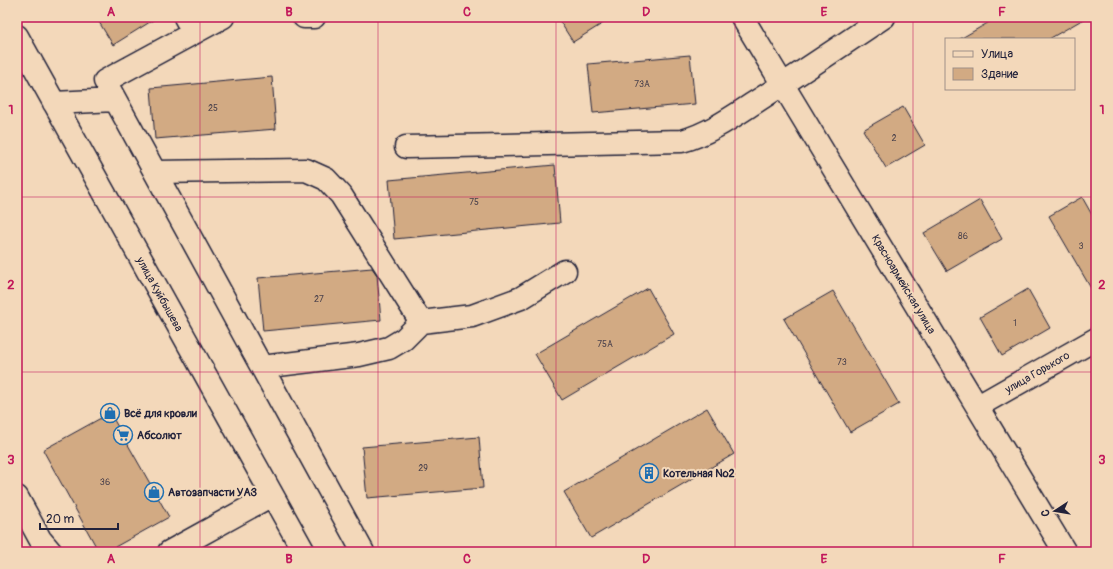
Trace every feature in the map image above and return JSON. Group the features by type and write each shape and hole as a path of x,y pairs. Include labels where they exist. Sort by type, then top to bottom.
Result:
{"street":[{"path":"223,17 190,25 106,81 115,100 363,552"},
{"path":"304,17 314,17"},
{"name":"Красноармейская улица","path":"742,17 1065,552"},
{"path":"406,147 682,141 698,137 783,85 884,17"},
{"name":"улица Куйбышева","path":"17,36 304,552"},
{"path":"54,103 115,100"},
{"path":"155,172 306,170 326,179 341,195 421,322"},
{"path":"262,368 359,355 389,348 404,339 421,322 472,316 521,298 565,271"},
{"name":"улица Горького","path":"978,406 1096,339"},
{"path":"169,552 272,495"},
{"path":"17,497 40,539 51,552"}],"building":[{"path":"96,17 158,17 113,45"},
{"path":"557,17 613,17 573,42"},
{"path":"998,17 1087,17 1051,38 962,38"},
{"path":"690,55 695,104 593,113 588,64"},
{"path":"272,77 276,129 155,139 151,88"},
{"path":"903,107 925,145 886,168 863,130"},
{"path":"555,165 560,223 394,239 389,180"},
{"path":"1082,197 1096,222 1096,297 1049,216"},
{"path":"980,200 1002,239 947,271 924,233"},
{"path":"372,268 377,275 381,320 263,331 258,278"},
{"path":"648,288 674,334 562,400 535,354"},
{"path":"1028,289 1050,328 1002,356 980,317"},
{"path":"833,291 899,404 850,432 784,319"},
{"name":"Котельная №2","path":"707,408 734,454 591,538 564,492"},
{"path":"110,413 169,517 106,552 99,552 43,450"},
{"path":"479,437 483,488 367,498 362,447"}],"place":[{"name":"Всё для кровли","path":"110,413"},
{"name":"Абсолют","path":"123,435"},
{"name":"Котельная №2","path":"649,473"},
{"name":"Автозапчасти УАЗ","path":"154,492"}]}
